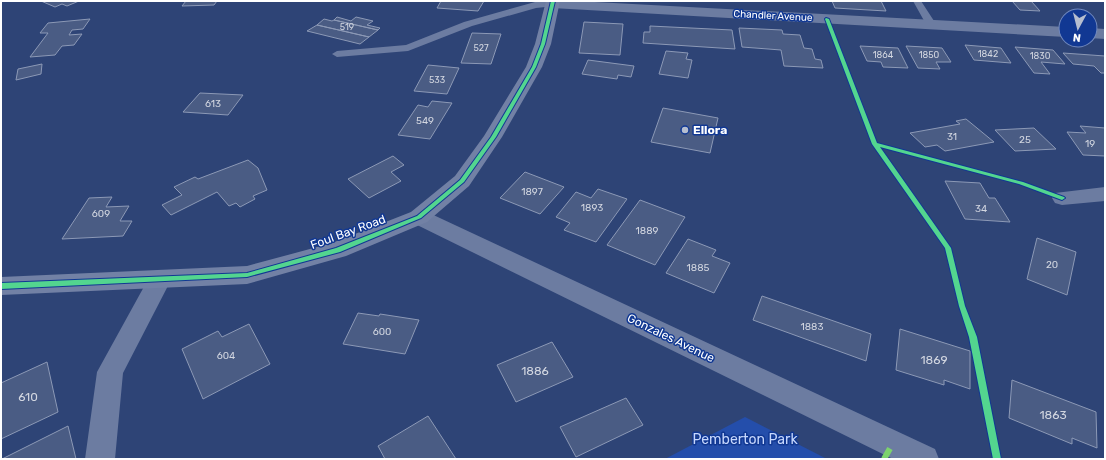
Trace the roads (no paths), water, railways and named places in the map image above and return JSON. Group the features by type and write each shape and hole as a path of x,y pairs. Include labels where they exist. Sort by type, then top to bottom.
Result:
{"street":[{"name":"Chandler Avenue","path":"552,2 1058,32"},
{"name":"Foul Bay Road","path":"1,286 247,275 338,250 419,217 462,181 493,137 534,67 543,44 552,2"},
{"path":"1062,198 1105,194"},
{"name":"Gonzales Avenue","path":"419,217 924,459"},
{"path":"100,459 110,372 159,280"}],"lane":[{"path":"336,54 408,48 468,24 552,2"},
{"path":"917,2 931,24"}],"place":[{"name":"Ellora","path":"685,130"}],"park label":[{"name":"Pemberton Park","path":"745,439"}]}
